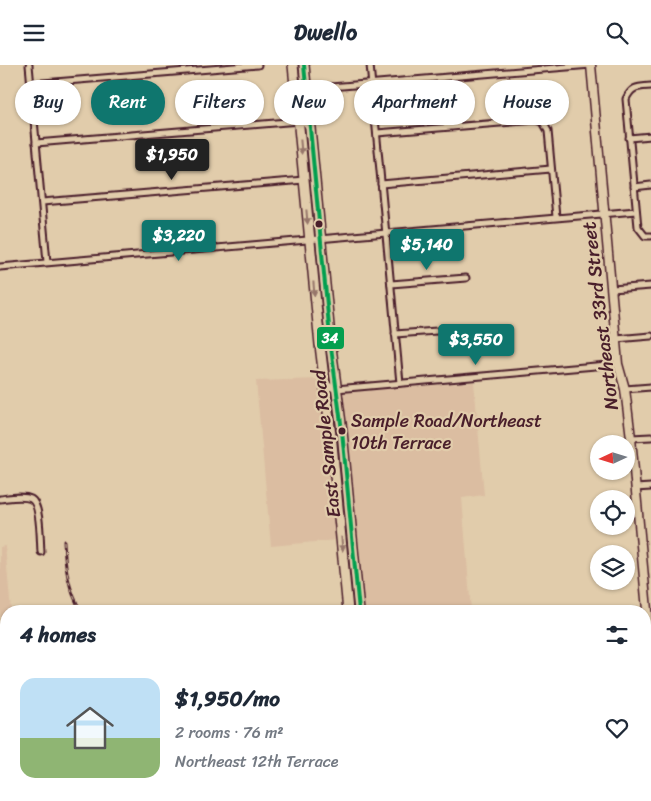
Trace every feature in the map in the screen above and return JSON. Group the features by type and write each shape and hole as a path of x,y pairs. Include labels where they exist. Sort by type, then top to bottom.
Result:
{"main road":[{"name":"East Sample Road","path":"293,65 295,80"},
{"name":"East Sample Road","path":"304,65 305,80"},
{"name":"East Sample Road","path":"298,125 347,605"},
{"name":"East Sample Road","path":"310,125 359,605"},
{"path":"326,395 334,399 338,404"},
{"path":"343,561 349,570 356,574"}],"street":[{"path":"29,65 30,80"},
{"path":"78,80 258,65"},
{"path":"370,65 372,80"},
{"path":"427,80 591,65"},
{"name":"Northeast 33rd Street","path":"591,65 618,364 625,389 631,435"},
{"path":"651,86 636,87 630,91 626,99 638,227 640,232 651,236"},
{"path":"377,133 536,120 543,122 548,131 556,217"},
{"path":"36,143 274,123"},
{"path":"34,125 47,262"},
{"path":"307,125 310,129"},
{"path":"376,125 400,383"},
{"path":"630,138 651,136"},
{"path":"381,184 552,169"},
{"path":"42,202 304,180"},
{"path":"634,187 651,185"},
{"path":"0,267 636,211"},
{"path":"391,284 466,278"},
{"path":"612,289 651,286"},
{"path":"395,334 479,328"},
{"path":"616,339 651,336"},
{"path":"324,381 336,389 618,364"},
{"path":"625,389 651,387"},
{"path":"635,439 651,437"},
{"name":"Northeast 33rd Street","path":"634,480 648,605"},
{"path":"635,488 651,487"},
{"path":"0,499 21,497 31,499 36,504 41,552"}],"shaded area":[{"path":"319,379 347,392 474,382 484,495 462,498 471,605 364,605 358,538 271,546 256,381"},
{"path":"5,546 10,605 0,605 0,547"}],"railway":[{"path":"64,541 68,577 78,605"}],"transit line":[{"name":"34","path":"304,65 358,605"}],"place":[{"name":"Sample Road/Northeast 10th Terrace","path":"342,431"}]}
